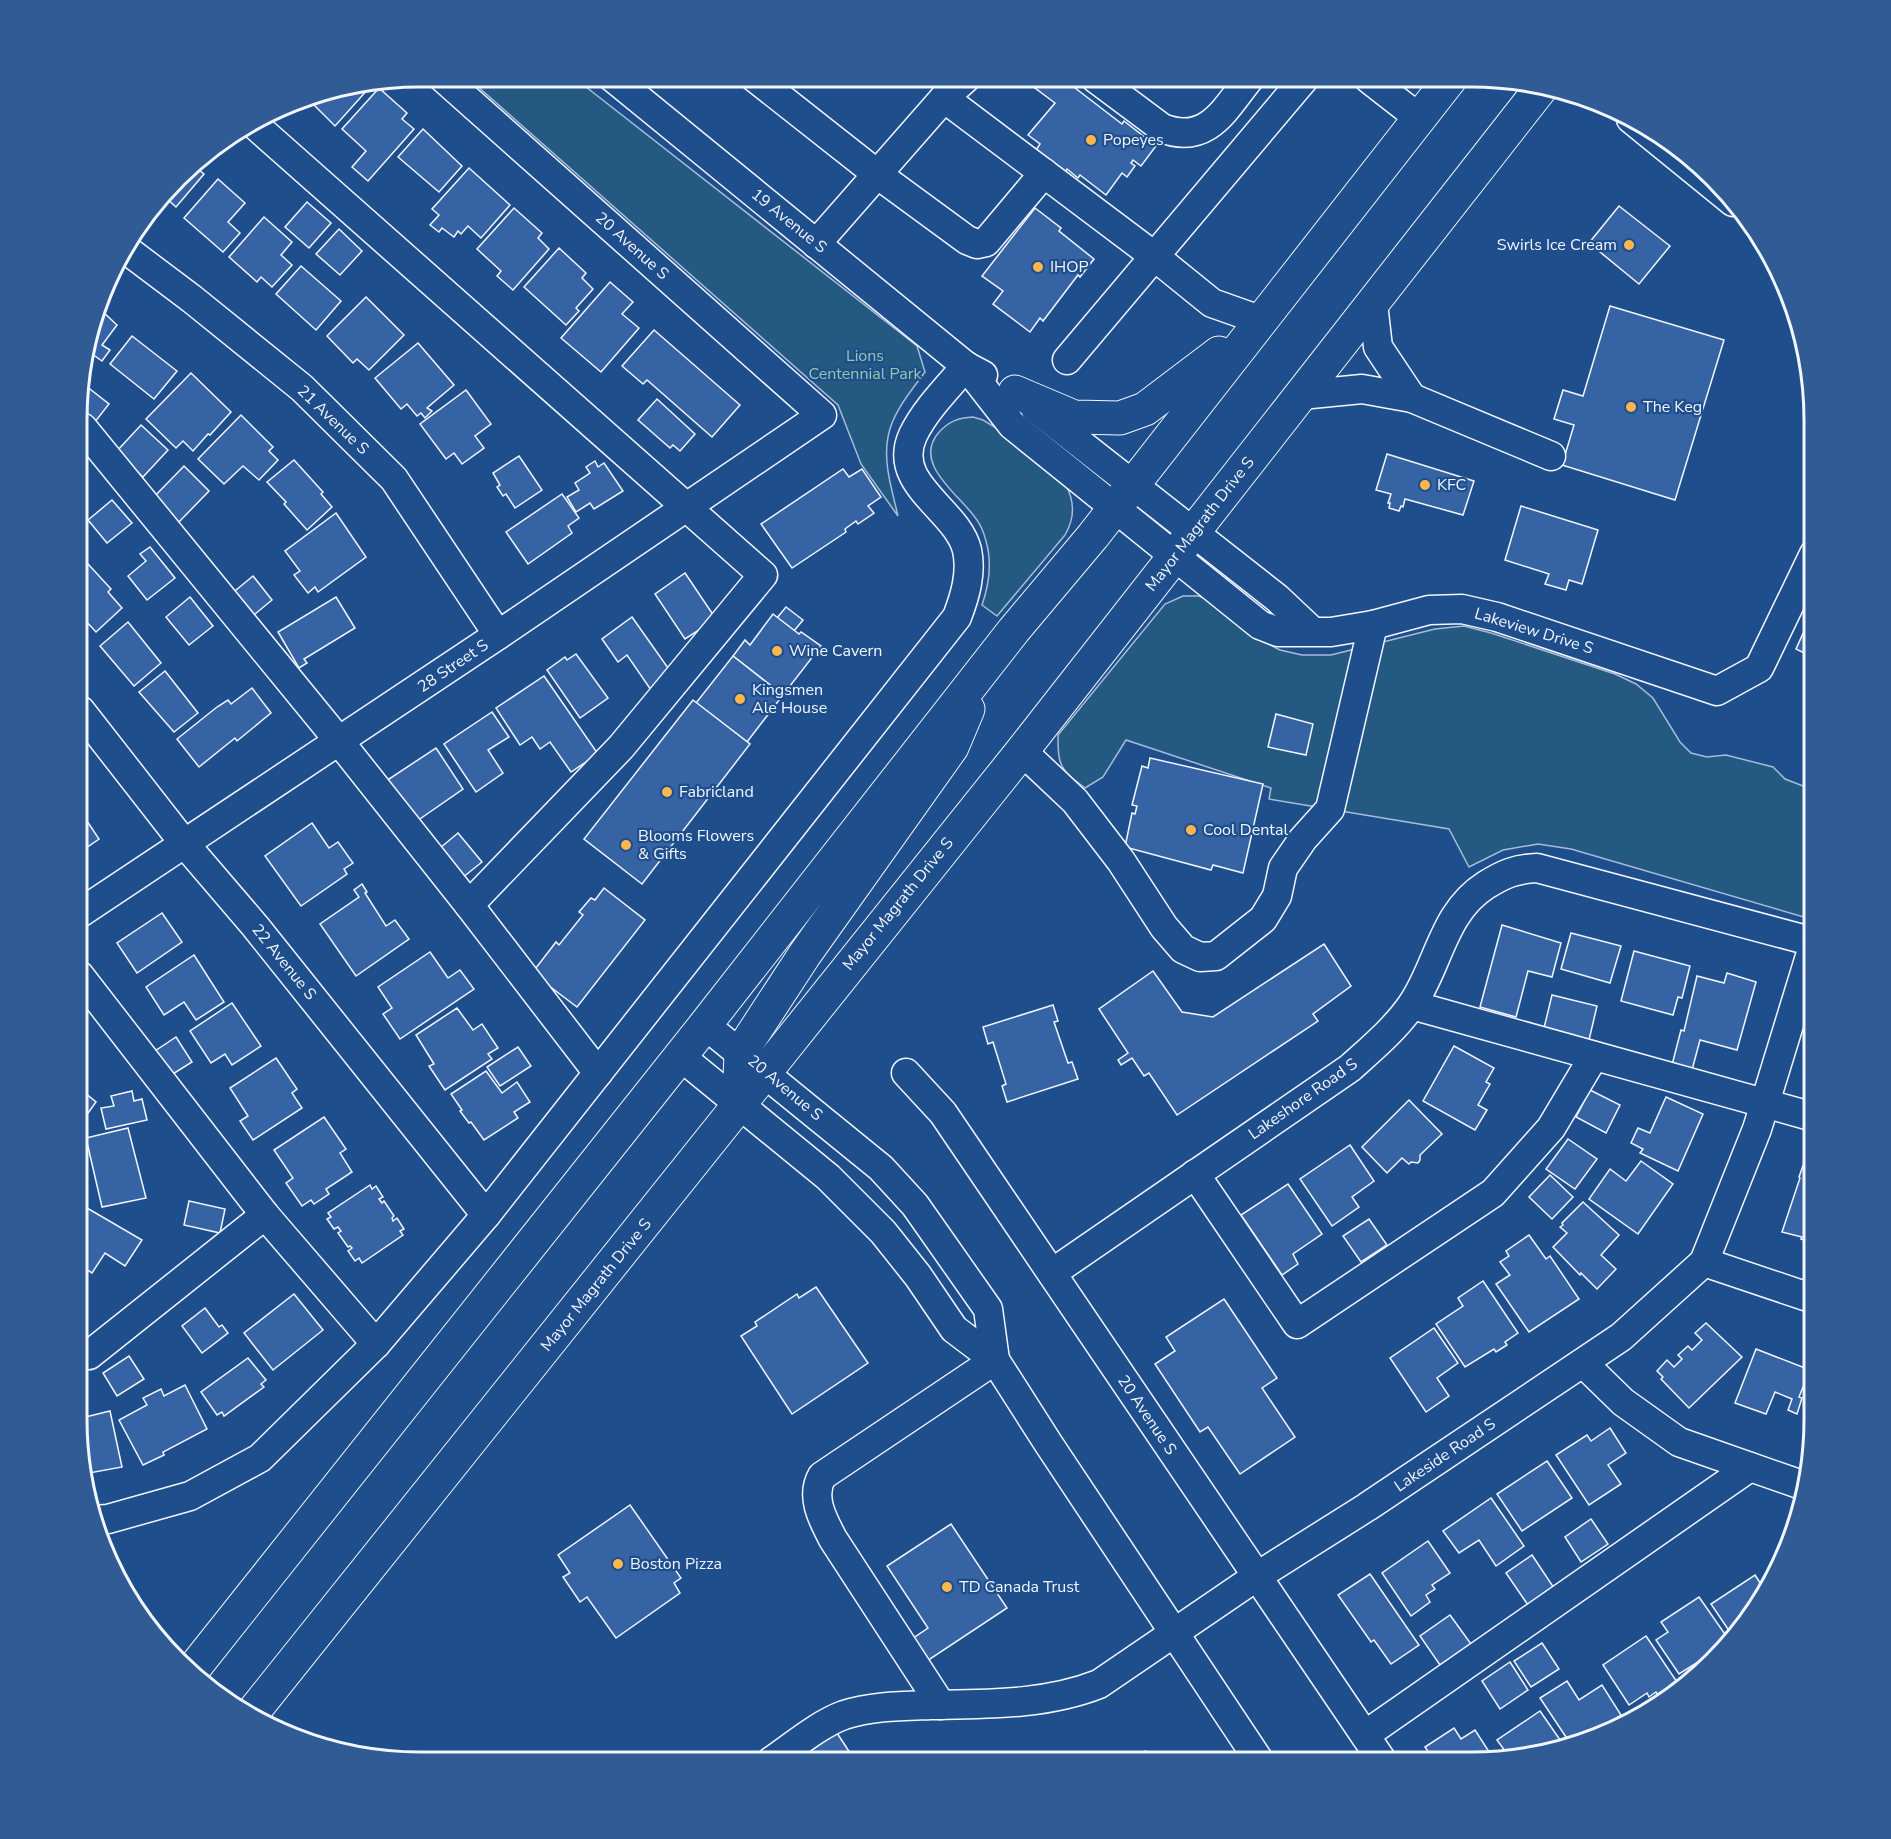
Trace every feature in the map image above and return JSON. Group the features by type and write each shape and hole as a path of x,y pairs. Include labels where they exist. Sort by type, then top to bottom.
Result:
{"main road":[{"path":"196,1665 705,1025 988,664 1124,496 1444,87"},
{"name":"Mayor Magrath Drive S","path":"256,1709 739,1106 753,1062 1022,751 1537,93"},
{"path":"1015,392 1074,417 1120,418 1145,409 1258,322"},
{"path":"753,1062 805,954 952,747 988,664"}],"street":[{"name":"20 Avenue S","path":"454,87 822,415"},
{"name":"19 Avenue S","path":"624,87 966,366 1015,392 1124,496 1184,544"},
{"path":"767,87 877,174 967,240 976,244 986,242 1044,173"},
{"path":"816,244 956,87"},
{"path":"1107,87 1162,128 1172,132 1188,132 1201,131 1212,124 1242,87"},
{"path":"1067,360 1297,87"},
{"path":"1379,87 1419,118"},
{"path":"944,98 1154,256 1212,303 1258,322"},
{"path":"259,129 763,575 621,747 469,905"},
{"name":"21 Avenue S","path":"132,254 302,388 394,479 498,635"},
{"path":"1372,304 1378,347 1412,398"},
{"name":"19 Avenue S","path":"966,366 1012,425 1124,496"},
{"path":"103,1519 190,1496 260,1458 376,1344 486,1215 957,617 966,595 969,568 967,549 958,529 947,514 923,491 912,472 909,455 912,436 966,366"},
{"path":"1301,395 1362,389 1412,398 1551,456"},
{"name":"28 Street S","path":"87,908 498,635 822,415"},
{"path":"87,433 339,741 598,1073"},
{"name":"Lakeview Drive S","path":"1184,544 1260,625 1278,632 1311,630 1331,632 1373,625 1429,610 1462,609 1497,617 1717,691 1759,668 1804,575"},
{"path":"1022,751 1075,801 1121,861 1164,927 1183,949 1200,957 1216,956 1263,919 1277,896 1284,868 1303,839 1330,809 1373,625"},
{"name":"22 Avenue S","path":"87,719 184,843 255,926 486,1215"},
{"name":"Lakeshore Road S","path":"1052,1273 1350,1068 1392,1029 1412,1005 1428,977 1452,920 1463,903 1478,890 1516,869 1537,868 1804,939"},
{"name":"Lakeside Road S","path":"786,1752 843,1716 886,1707 975,1704 1050,1698 1082,1691 1112,1677 1256,1577 1367,1507 1621,1337 1704,1262 1757,1129 1804,975"},
{"path":"87,985 265,1215 376,1344"},
{"path":"1412,1005 1804,1114"},
{"name":"20 Avenue S","path":"705,1025 881,1168 915,1205 988,1309 995,1360"},
{"name":"20 Avenue S","path":"680,1056 828,1177 875,1224 918,1276 954,1329 995,1360 1253,1752"},
{"path":"1195,1174 1297,1324 1493,1193 1551,1128 1594,1056"},
{"name":"20 Avenue S","path":"906,1073 943,1113 1376,1752"},
{"path":"87,1355 265,1215"},
{"path":"1704,1262 1804,1296"},
{"path":"941,1705 833,1539 824,1522 816,1498 817,1490 822,1476 995,1360"},
{"path":"1583,1363 1623,1402 1680,1442 1798,1484"},
{"path":"1365,1735 1750,1467"}],"green space":[{"name":"Lions Centennial Park","path":"478,87 586,87 917,346 925,372 898,411 888,437 889,476 898,516 861,464 838,405"},
{"path":"973,417 993,426 1065,483 1072,503 1071,522 1065,535 997,616 982,605 989,565 983,531 978,521 940,476 931,454 932,443 940,431 951,422"},
{"path":"1183,596 1199,596 1214,603 1256,638 1280,650 1302,655 1331,655 1435,629 1464,626 1615,674 1636,684 1653,698 1680,742 1691,753 1707,757 1726,755 1773,767 1785,779 1804,786 1804,917 1571,849 1538,844 1503,850 1469,867 1449,829 1269,799 1271,788 1126,740 1103,777 1085,788 1062,766 1058,735 1165,604"}],"building":[{"name":"Popeyes","path":"1074,87 1122,124 1124,121 1156,146 1141,166 1133,160 1131,163 1135,166 1127,177 1122,173 1106,195 1080,175 1078,178 1067,169 1065,172 1036,150 1040,144 1028,135 1055,103 1035,88"},
{"path":"377,90 381,90 407,113 402,119 414,129 368,181 352,167 366,151 342,129"},
{"path":"366,92 335,126 314,105"},
{"path":"423,129 462,166 439,192 398,157"},
{"path":"469,168 510,205 481,238 468,226 461,234 458,231 454,237 442,228 439,232 430,225 439,215 432,209"},
{"path":"200,170 204,174 176,207 169,201"},
{"path":"218,179 245,203 228,222 240,233 223,252 184,218"},
{"path":"307,202 331,223 309,248 285,227"},
{"name":"Swirls Ice Cream","path":"1619,206 1670,246 1639,284 1589,243"},
{"path":"514,208 542,233 538,238 549,249 513,290 497,276 501,271 477,249"},
{"name":"IHOP","path":"1035,208 1061,228 1059,231 1094,259 1080,277 1078,275 1043,321 1040,318 1030,332 993,304 1003,291 982,276"},
{"path":"264,217 292,242 281,255 292,265 272,287 261,277 257,282 229,257"},
{"path":"339,229 362,251 340,275 316,254"},
{"path":"559,248 586,273 582,278 593,289 576,308 579,311 566,325 524,287"},
{"path":"301,266 341,301 316,330 276,294"},
{"path":"610,282 633,302 622,314 639,328 601,372 561,338"},
{"path":"366,297 404,335 369,370 357,359 353,363 327,336"},
{"name":"The Keg","path":"1610,306 1724,340 1675,500 1562,465 1574,425 1554,419 1563,390 1583,396"},
{"path":"105,314 117,325 102,345 110,350 102,361 93,355"},
{"path":"654,330 740,405 712,437 647,380 643,384 622,366"},
{"path":"132,336 177,371 154,399 110,364"},
{"path":"418,343 454,385 427,408 432,411 425,418 421,413 417,416 407,404 401,409 375,378"},
{"path":"191,373 231,412 193,451 183,441 176,448 146,419"},
{"path":"89,388 109,404 91,427 87,424"},
{"path":"466,390 491,424 475,436 484,448 462,464 454,453 446,459 420,424"},
{"path":"657,399 695,434 680,451 673,445 670,448 638,420"},
{"path":"241,415 273,447 269,451 278,460 259,480 243,466 224,484 198,459"},
{"path":"141,425 168,450 143,477 116,452"},
{"name":"KFC","path":"1387,454 1474,481 1463,515 1405,499 1399,511 1389,508 1391,494 1376,490"},
{"path":"519,456 542,490 515,508 506,494 503,496 497,487 500,485 493,473"},
{"path":"294,460 323,492 321,494 332,507 307,530 267,482"},
{"path":"595,461 598,467 604,463 623,491 594,509 590,503 576,512 567,497 579,490 575,483 590,473 586,467"},
{"path":"184,466 209,491 177,524 151,500"},
{"path":"843,469 849,477 862,469 881,497 868,506 874,513 858,524 856,521 845,529 846,532 792,568 761,524"},
{"path":"562,494 579,518 568,526 572,533 528,564 506,532"},
{"path":"112,500 132,523 107,543 88,520"},
{"path":"1521,506 1598,530 1582,584 1569,580 1566,590 1545,584 1549,574 1505,560"},
{"path":"336,513 366,557 318,592 315,587 308,593 294,575 300,571 285,551"},
{"path":"150,547 175,578 147,600 128,576 146,561 140,554"},
{"path":"87,565 111,589 108,592 122,608 96,632 87,622"},
{"path":"685,573 716,619 685,639 655,594"},
{"path":"253,576 272,600 249,619 230,595"},
{"path":"190,597 213,626 189,645 166,617"},
{"path":"336,597 355,628 304,659 307,663 299,668 278,632"},
{"path":"786,607 803,620 794,631 777,618"},
{"name":"Wine Cavern","path":"773,614 799,634 801,632 821,646 783,695 733,656 745,640 750,645"},
{"path":"632,617 673,675 651,690 627,655 618,662 602,639"},
{"path":"128,622 161,663 134,686 100,646"},
{"path":"1804,631 1804,653 1796,649"},
{"path":"576,654 608,698 580,718 547,670 565,657 567,660"},
{"name":"Kingsmen Ale House","path":"733,656 783,695 747,742 696,703"},
{"path":"165,671 198,713 174,732 139,692"},
{"path":"544,676 598,754 571,772 550,742 540,749 532,737 520,745 496,708"},
{"path":"252,688 271,713 237,741 235,738 199,767 177,739 217,707 228,700 231,704"},
{"name":"Fabricland","path":"693,700 750,744 642,884 584,839"},
{"path":"492,712 509,737 488,750 503,773 476,792 444,744"},
{"path":"1276,714 1313,724 1306,755 1268,747"},
{"path":"436,748 463,789 414,823 386,781"},
{"name":"Cool Dental","path":"1150,758 1263,784 1243,873 1213,865 1211,870 1125,847 1132,813 1135,814 1137,806 1132,805 1142,766 1148,768"},
{"path":"87,821 99,839 87,847"},
{"path":"312,823 329,848 338,842 353,863 344,869 347,874 301,906 265,856"},
{"path":"458,833 482,862 457,882 434,853"},
{"path":"362,884 367,892 365,893 386,926 395,920 409,939 356,976 320,924 359,897 354,890"},
{"path":"604,888 645,920 577,1007 532,973 556,942 559,945 583,915 579,912 591,898 595,900"},
{"path":"162,913 182,942 137,973 117,943"},
{"path":"1502,925 1561,943 1552,977 1528,971 1516,1017 1480,1007"},
{"path":"1571,933 1621,946 1610,983 1561,969"},
{"path":"1324,944 1351,986 1313,1014 1318,1021 1177,1115 1149,1073 1144,1076 1132,1058 1121,1065 1118,1060 1128,1053 1099,1009 1153,971 1182,1012 1213,1017"},
{"path":"1634,951 1690,966 1682,998 1678,997 1673,1015 1621,1001"},
{"path":"430,952 448,978 460,970 474,989 400,1039 383,1014 392,1008 378,987"},
{"path":"194,955 224,1002 196,1020 184,1002 164,1015 146,987"},
{"path":"1727,973 1756,982 1737,1050 1700,1040 1692,1070 1672,1065 1681,1030 1684,1031 1697,976 1724,983"},
{"path":"1552,995 1597,1006 1589,1040 1544,1028"},
{"path":"232,1003 261,1046 232,1065 225,1054 211,1063 190,1031"},
{"path":"1053,1005 1058,1021 1054,1022 1068,1063 1072,1062 1078,1079 1007,1102 1002,1086 1006,1084 993,1042 988,1044 983,1027"},
{"path":"457,1008 473,1030 482,1024 498,1048 488,1054 492,1059 445,1090 429,1066 434,1064 416,1035"},
{"path":"176,1037 192,1062 165,1079 149,1055"},
{"path":"1454,1046 1494,1068 1486,1082 1490,1084 1478,1105 1487,1110 1475,1130 1423,1101"},
{"path":"518,1047 531,1066 500,1086 487,1067"},
{"path":"276,1058 297,1089 292,1093 302,1108 253,1140 240,1121 248,1116 230,1088"},
{"path":"486,1071 502,1093 517,1082 530,1102 514,1112 518,1118 484,1140 460,1111 462,1110 451,1094"},
{"path":"1590,1090 1620,1105 1606,1133 1576,1117"},
{"path":"132,1091 134,1101 142,1099 147,1120 106,1129 101,1108 114,1106 111,1096"},
{"path":"87,1095 96,1102 87,1115"},
{"path":"1666,1097 1703,1114 1678,1171 1640,1153 1643,1149 1631,1143 1638,1128 1650,1133"},
{"path":"1409,1100 1442,1134 1420,1155 1418,1163 1409,1164 1402,1158 1387,1173 1362,1147"},
{"path":"324,1117 346,1149 340,1153 352,1172 326,1189 329,1194 314,1204 311,1200 302,1206 286,1183 293,1178 274,1150"},
{"path":"128,1128 146,1198 102,1207 87,1138"},
{"path":"1568,1139 1597,1159 1575,1189 1546,1169"},
{"path":"1350,1145 1374,1181 1352,1197 1359,1207 1332,1226 1300,1179"},
{"path":"1641,1161 1673,1184 1638,1234 1589,1199 1610,1169 1626,1181"},
{"path":"1804,1163 1804,1240 1801,1239 1802,1237 1782,1232"},
{"path":"1550,1175 1573,1197 1552,1219 1529,1197"},
{"path":"1288,1184 1322,1234 1293,1254 1298,1264 1282,1275 1241,1215"},
{"path":"370,1185 372,1189 376,1186 383,1197 379,1199 382,1203 384,1201 394,1216 393,1221 397,1218 404,1229 400,1231 403,1235 362,1263 359,1258 355,1261 348,1251 352,1248 348,1247 338,1233 341,1231 338,1227 334,1229 327,1219 331,1217 328,1213"},
{"path":"189,1201 225,1209 220,1233 184,1225"},
{"path":"1583,1202 1619,1235 1601,1255 1616,1269 1597,1289 1553,1247 1567,1233 1560,1227 1562,1223"},
{"path":"87,1208 142,1240 125,1266 105,1253 92,1273 87,1270"},
{"path":"1369,1219 1387,1245 1361,1262 1343,1236"},
{"path":"1529,1235 1546,1259 1550,1256 1579,1299 1529,1332 1496,1284 1510,1275 1500,1262 1509,1256 1506,1251"},
{"path":"1483,1281 1518,1333 1505,1342 1507,1345 1496,1352 1494,1349 1465,1367 1436,1324 1463,1306 1458,1298"},
{"path":"816,1287 868,1363 792,1414 741,1336 757,1326 755,1322 797,1294 799,1298"},
{"path":"294,1294 323,1330 273,1370 244,1333"},
{"path":"1224,1299 1277,1378 1262,1388 1295,1437 1240,1474 1208,1427 1200,1432 1155,1364 1175,1351 1166,1337"},
{"path":"205,1308 219,1327 222,1325 228,1333 202,1353 182,1326"},
{"path":"1706,1323 1742,1357 1689,1408 1661,1379 1663,1377 1657,1371 1667,1360 1674,1367 1682,1359 1678,1355 1688,1346 1692,1350 1702,1340 1695,1333"},
{"path":"1434,1328 1458,1363 1437,1378 1449,1396 1426,1412 1390,1358"},
{"path":"1756,1349 1804,1368 1804,1385 1799,1397 1802,1398 1797,1414 1788,1410 1792,1399 1775,1392 1766,1414 1735,1403"},
{"path":"129,1356 144,1379 117,1396 103,1373"},
{"path":"248,1358 266,1380 261,1384 264,1387 224,1416 222,1412 217,1415 201,1392"},
{"path":"185,1385 207,1429 143,1465 119,1420 147,1405 143,1398 161,1389 164,1396"},
{"path":"110,1411 122,1467 91,1473 87,1417"},
{"path":"1610,1428 1626,1453 1608,1465 1621,1484 1589,1505 1556,1455 1587,1435 1591,1441"},
{"path":"1547,1461 1572,1498 1522,1531 1497,1494"},
{"path":"1491,1498 1524,1546 1496,1566 1479,1540 1459,1553 1443,1531"},
{"name":"Boston Pizza","path":"630,1505 681,1578 674,1583 680,1593 616,1638 587,1597 580,1602 563,1577 570,1573 558,1555"},
{"path":"1591,1519 1608,1544 1581,1562 1565,1537"},
{"name":"TD Canada Trust","path":"951,1524 1007,1608 924,1663 909,1641 928,1628 887,1566"},
{"path":"1428,1541 1450,1573 1432,1585 1435,1589 1426,1595 1430,1602 1411,1616 1382,1573"},
{"path":"1532,1555 1554,1588 1528,1605 1506,1573"},
{"path":"1370,1574 1419,1645 1391,1664 1374,1640 1371,1642 1338,1595"},
{"path":"1755,1575 1760,1583 1729,1630 1711,1604"},
{"path":"1699,1597 1725,1634 1698,1662 1679,1674 1656,1640 1668,1632 1661,1622"},
{"path":"1450,1615 1471,1644 1440,1665 1420,1636"},
{"path":"1646,1636 1676,1681 1658,1695 1656,1692 1649,1697 1647,1693 1629,1705 1603,1665"},
{"path":"1542,1643 1559,1669 1531,1687 1514,1661"},
{"path":"1510,1662 1528,1690 1500,1709 1482,1681"},
{"path":"1567,1681 1579,1700 1602,1685 1621,1715 1598,1727 1567,1738 1540,1698"},
{"path":"1540,1711 1560,1740 1504,1750 1497,1740"},
{"path":"1454,1728 1461,1739 1475,1730 1489,1751 1428,1752 1425,1747"},
{"path":"837,1733 849,1752 809,1752"}],"place":[{"name":"Popeyes","path":"1091,140"},
{"name":"Swirls Ice Cream","path":"1629,245"},
{"name":"IHOP","path":"1038,267"},
{"name":"The Keg","path":"1631,407"},
{"name":"KFC","path":"1425,485"},
{"name":"Wine Cavern","path":"777,651"},
{"name":"Kingsmen Ale House","path":"740,699"},
{"name":"Fabricland","path":"667,792"},
{"name":"Cool Dental","path":"1191,830"},
{"name":"Blooms Flowers & Gifts","path":"626,845"},
{"name":"Boston Pizza","path":"618,1564"},
{"name":"TD Canada Trust","path":"947,1587"}]}
